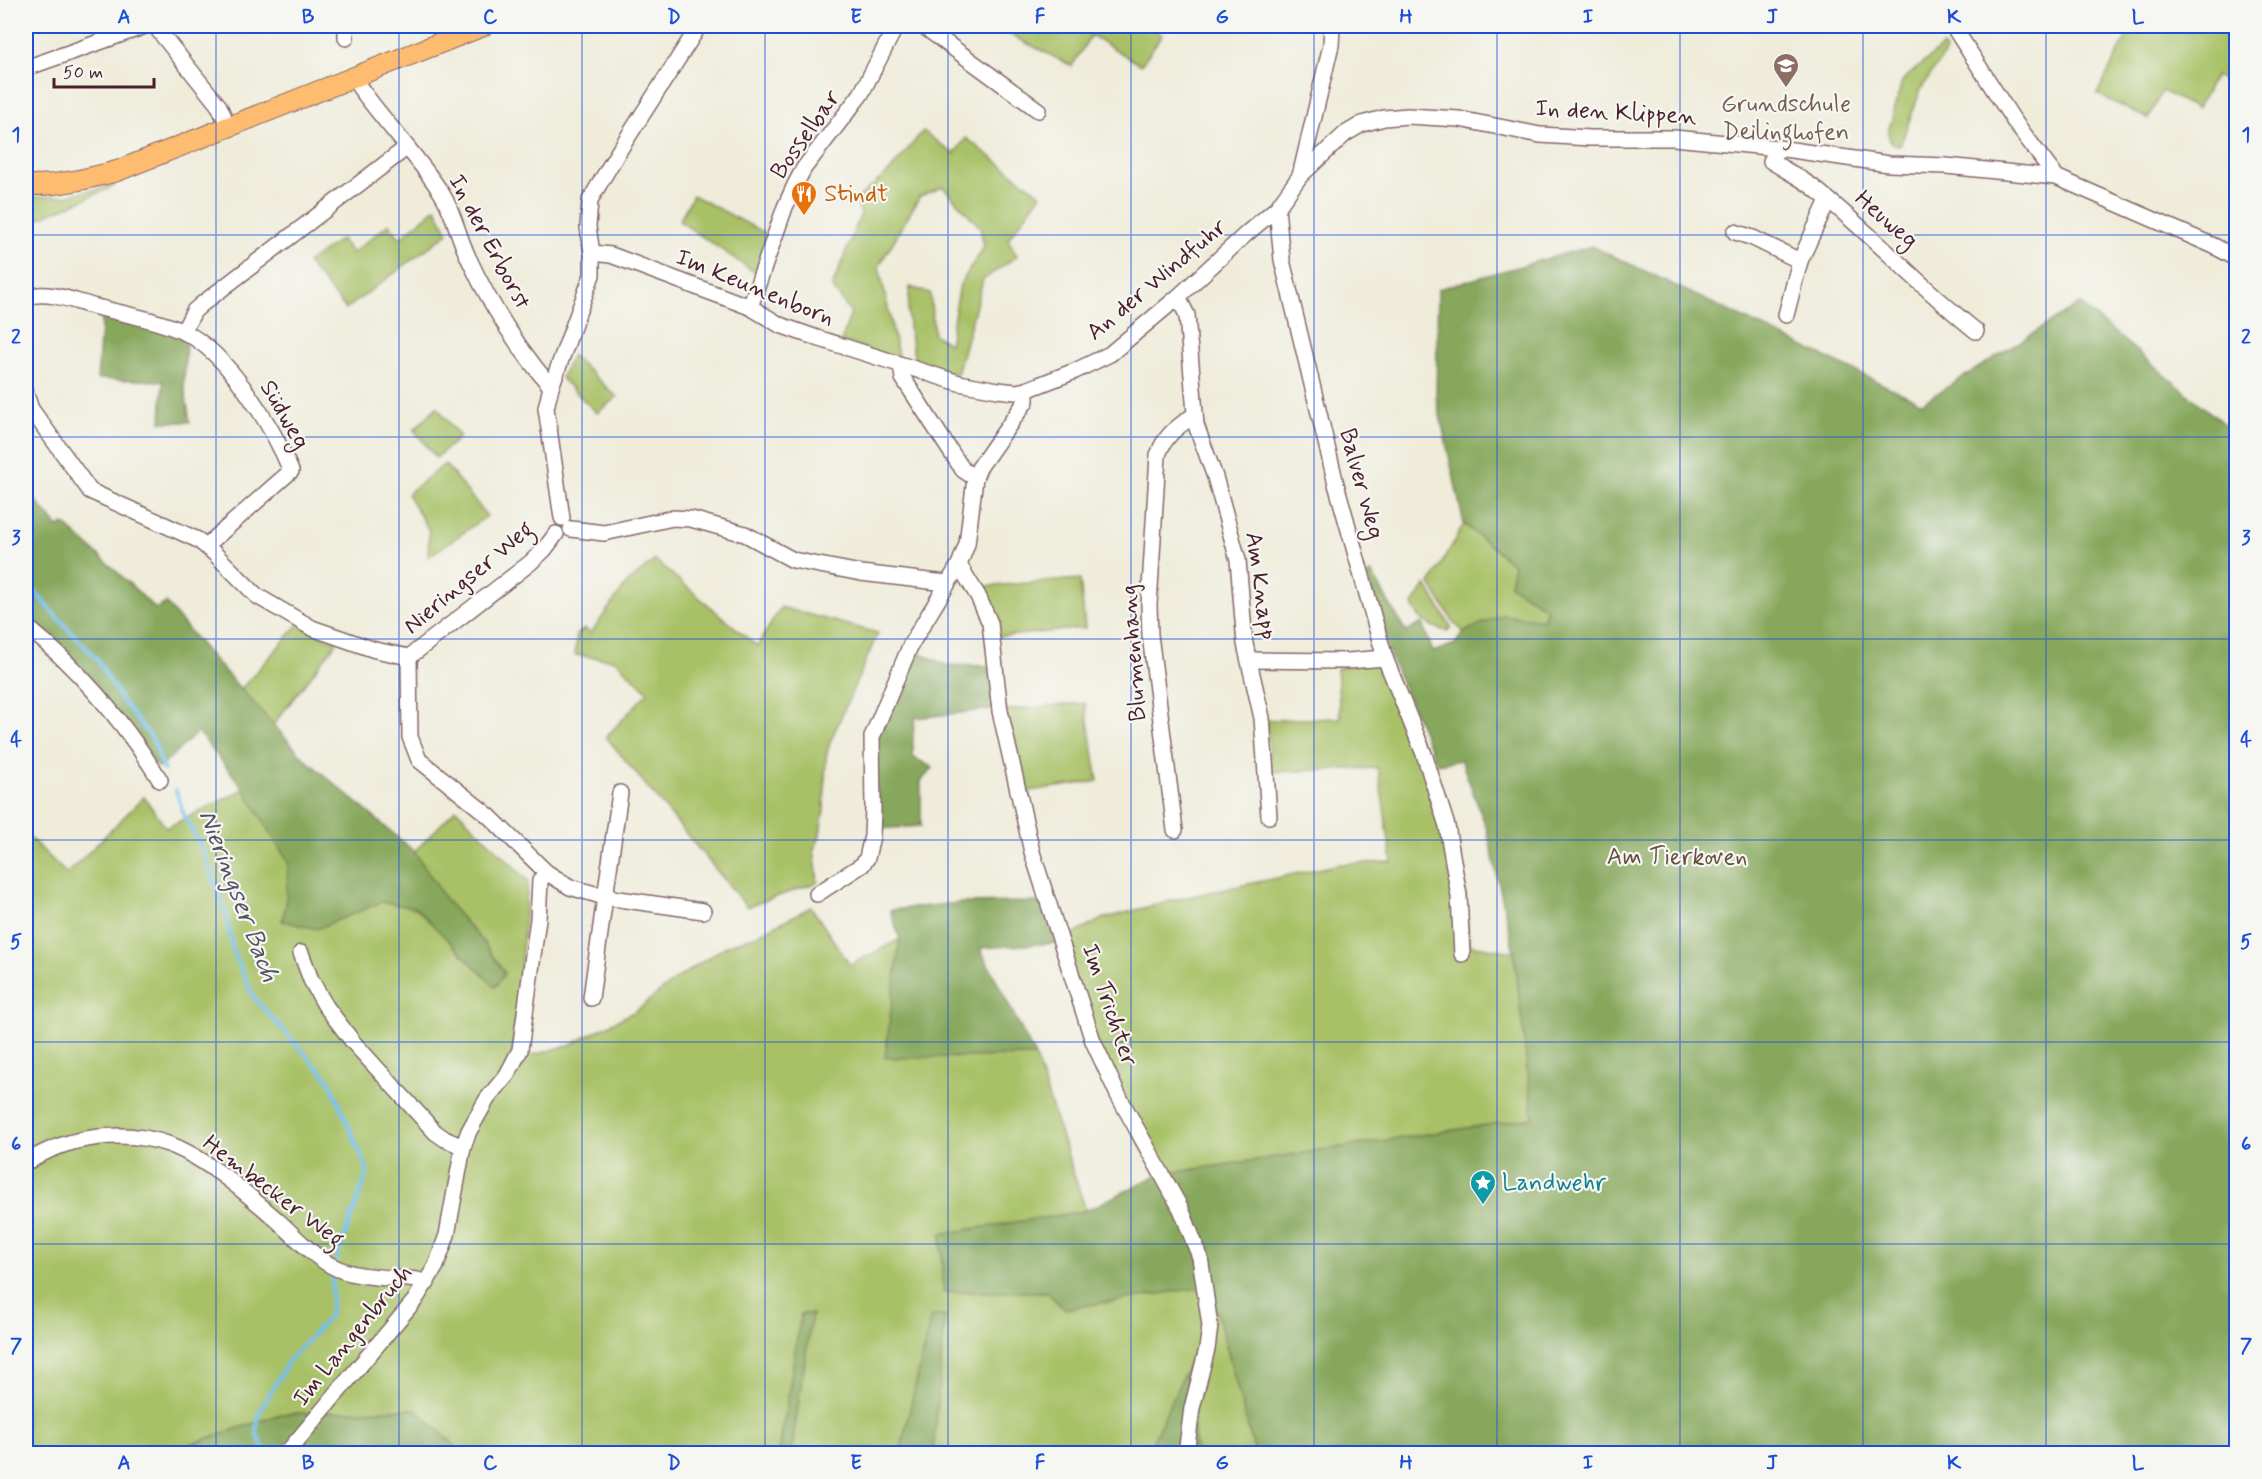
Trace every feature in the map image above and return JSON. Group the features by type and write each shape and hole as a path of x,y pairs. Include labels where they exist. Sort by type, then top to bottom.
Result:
{"main road":[{"path":"26,185 60,183 117,171 483,26"}],"street":[{"path":"26,68 145,26"},
{"path":"155,26 219,106 229,128"},
{"name":"Nieringser Weg","path":"409,657 530,563 563,527 546,408 551,387 592,274 588,227 590,200 699,26"},
{"name":"Bosselbar","path":"750,307 782,215 795,185 804,168 861,94 896,26"},
{"path":"923,26 1038,110"},
{"path":"1277,208 1300,176 1331,45 1332,26"},
{"path":"1953,26 2014,121 2056,177 2205,242 2236,258"},
{"name":"In der Erborst","path":"353,78 441,193 467,254 491,302 551,387"},
{"name":"In den Klippen","path":"1300,176 1345,134 1362,124 1384,118 1408,116 1459,119 1540,135 1590,138 1674,138 1779,148 1889,164 1946,166 2056,177"},
{"path":"183,332 194,311 202,304 406,148"},
{"name":"Heuweg","path":"1779,148 1771,161 1828,200 1976,331"},
{"path":"1786,315 1800,261 1828,200"},
{"name":"An der Windfuhr","path":"959,382 1016,392 1075,371 1110,354 1178,297 1245,234 1277,208"},
{"name":"Balver Weg","path":"1277,208 1282,260 1336,484 1385,658 1424,754 1447,826 1459,896 1462,954"},
{"path":"1735,232 1753,238 1800,261"},
{"name":"Im Keunenborn","path":"592,253 611,255 750,307 789,328 959,382"},
{"name":"Südweg","path":"26,297 43,293 148,320 183,332 209,349 237,380 276,441 291,471 206,546"},
{"name":"Am Knapp","path":"1178,297 1187,315 1194,415 1215,477 1236,553 1245,644 1262,718 1269,816"},
{"path":"901,365 903,378 946,446 963,470 975,478"},
{"path":"817,894 862,865 867,858 872,836 872,737 911,644 959,565 967,544 975,478 1026,401 1026,390"},
{"path":"26,394 31,409 90,491 198,540 257,596 312,628 375,650 409,657 410,737 419,760 489,816 546,872 570,887 605,897 703,911"},
{"name":"Blumenhang","path":"1175,830 1152,654 1149,605 1158,454 1161,445 1171,431 1194,415"},
{"name":"Nieringser Weg","path":"563,527 604,533 673,518 691,519 745,534 794,560 861,573 946,583"},
{"name":"Im Trichter","path":"959,565 978,596 990,623 1000,711 1032,852 1094,1041 1118,1095 1182,1209 1200,1257 1210,1326 1192,1408 1186,1454"},
{"path":"26,626 87,684 129,732 160,780"},
{"path":"1249,660 1348,661 1385,658"},
{"path":"591,998 620,793"},
{"name":"Im Langenbruch","path":"287,1452 415,1300 436,1266 447,1235 463,1147 477,1114 507,1075 520,1050 538,919 540,881 546,872"},
{"path":"301,953 311,980 325,1005 353,1042 435,1132 455,1145 463,1147"},
{"name":"Hembecker Weg","path":"26,1163 42,1153 87,1139 122,1137 171,1146 189,1154 238,1188 334,1267 427,1283"}],"green space":[{"path":"993,26 1149,26 1162,35 1141,65 1091,35 1072,66"},
{"path":"2132,26 2236,26 2236,86 2215,76 2197,109 2162,91 2148,119 2097,94"},
{"path":"1943,46 1946,52 1921,89 1900,146 1891,143 1888,133 1902,81"},
{"path":"923,131 954,154 966,138 1041,195 1008,239 1017,256 983,280 957,374 916,363 909,325 910,287 930,293 934,334 949,344 960,284 984,247 980,227 943,187 920,196 879,266 899,360 841,341 851,313 832,287 861,213 855,200 889,172"},
{"path":"115,186 26,224 26,197 64,196"},
{"path":"693,195 769,235 756,273 679,221"},
{"path":"436,208 448,233 346,309 307,263 341,239 352,253 389,224 400,238"},
{"name":"Am Tierkoven","path":"1592,246 1922,403 2080,304 2236,434 2236,1453 1255,1453 1210,1286 1064,1309 1047,1292 943,1292 941,1234 1086,1211 1157,1175 1533,1118 1514,952 1487,830 1461,760 1437,764 1389,654 1367,576 1371,572 1406,632 1422,623 1433,652 1455,644 1464,632 1502,615 1543,620 1547,609 1510,585 1514,565 1464,524 1436,397 1438,289"},
{"path":"102,314 186,340 184,384 190,422 161,422 163,381 97,379"},
{"path":"572,355 617,397 597,413 561,378"},
{"path":"437,407 460,437 436,458 414,430"},
{"path":"445,464 487,516 428,557 429,530 407,494"},
{"path":"26,489 58,527 64,524 156,609 166,603 207,652 304,758 415,852 446,900 483,942 505,973 495,987 416,908 381,902 317,929 282,921 286,904 288,862 244,789 198,732 159,768 72,663 26,618 30,596 26,591"},
{"path":"1464,524 1514,565 1510,585 1547,609 1543,620 1502,615 1464,632 1454,623 1430,584"},
{"path":"655,560 757,646 781,607 878,633 830,742 826,757 824,810 819,839 814,849 818,882 747,907 606,737 648,692 615,660 575,655 577,634 585,629 591,633 626,584"},
{"path":"1080,579 1085,628 996,637 978,587"},
{"path":"1426,585 1451,627 1447,631 1436,628 1421,619 1415,610 1413,604"},
{"path":"298,625 337,642 273,725 241,689"},
{"path":"914,650 946,665 988,666 995,709 915,718 913,757 933,768 921,781 921,826 877,829 875,740"},
{"path":"1384,661 1449,812 1465,884 1469,945 1514,952 1533,1118 1157,1175 1089,1048 1065,939 1102,919 1174,900 1341,864 1392,862 1378,768 1271,772 1267,720 1340,718 1337,668"},
{"path":"1085,703 1098,781 1023,792 1006,710"},
{"path":"304,759 414,852 456,809 528,881 513,1056 534,1055 572,1044 637,1010 676,979 726,946 757,935 811,907 850,965 900,939 886,1057 1035,1056 1086,1211 941,1234 943,1292 1047,1292 1064,1309 1210,1286 1255,1453 791,1453 811,1314 801,1314 779,1453 463,1453 415,1409 281,1414 170,1453 26,1453 26,834 67,874 144,797 166,828"},
{"path":"1040,902 1056,943 980,948 1035,1056 885,1058 900,939 890,910 959,903"},
{"path":"801,1314 812,1314 791,1453 779,1453"},
{"path":"931,1316 945,1316 933,1453 900,1453"},
{"path":"1193,1354 1201,1357 1193,1385 1195,1453 1147,1454"},
{"path":"415,1409 463,1453 170,1454 176,1449 281,1414"}],"waterway":[{"name":"Nieringser Bach","path":"26,581 97,659 122,701 152,738 164,770"},
{"name":"Nieringser Bach","path":"176,790 183,813 205,855 225,911 233,951 254,998 329,1080 368,1171 335,1263"},
{"name":"Nieringser Bach","path":"265,1453 256,1430 260,1411 289,1360 329,1317 333,1271"}],"place":[{"name":"Grundschule Deilinghofen","path":"1786,89"},
{"name":"Stindt","path":"804,217"},
{"name":"Landwehr","path":"1483,1206"}]}
